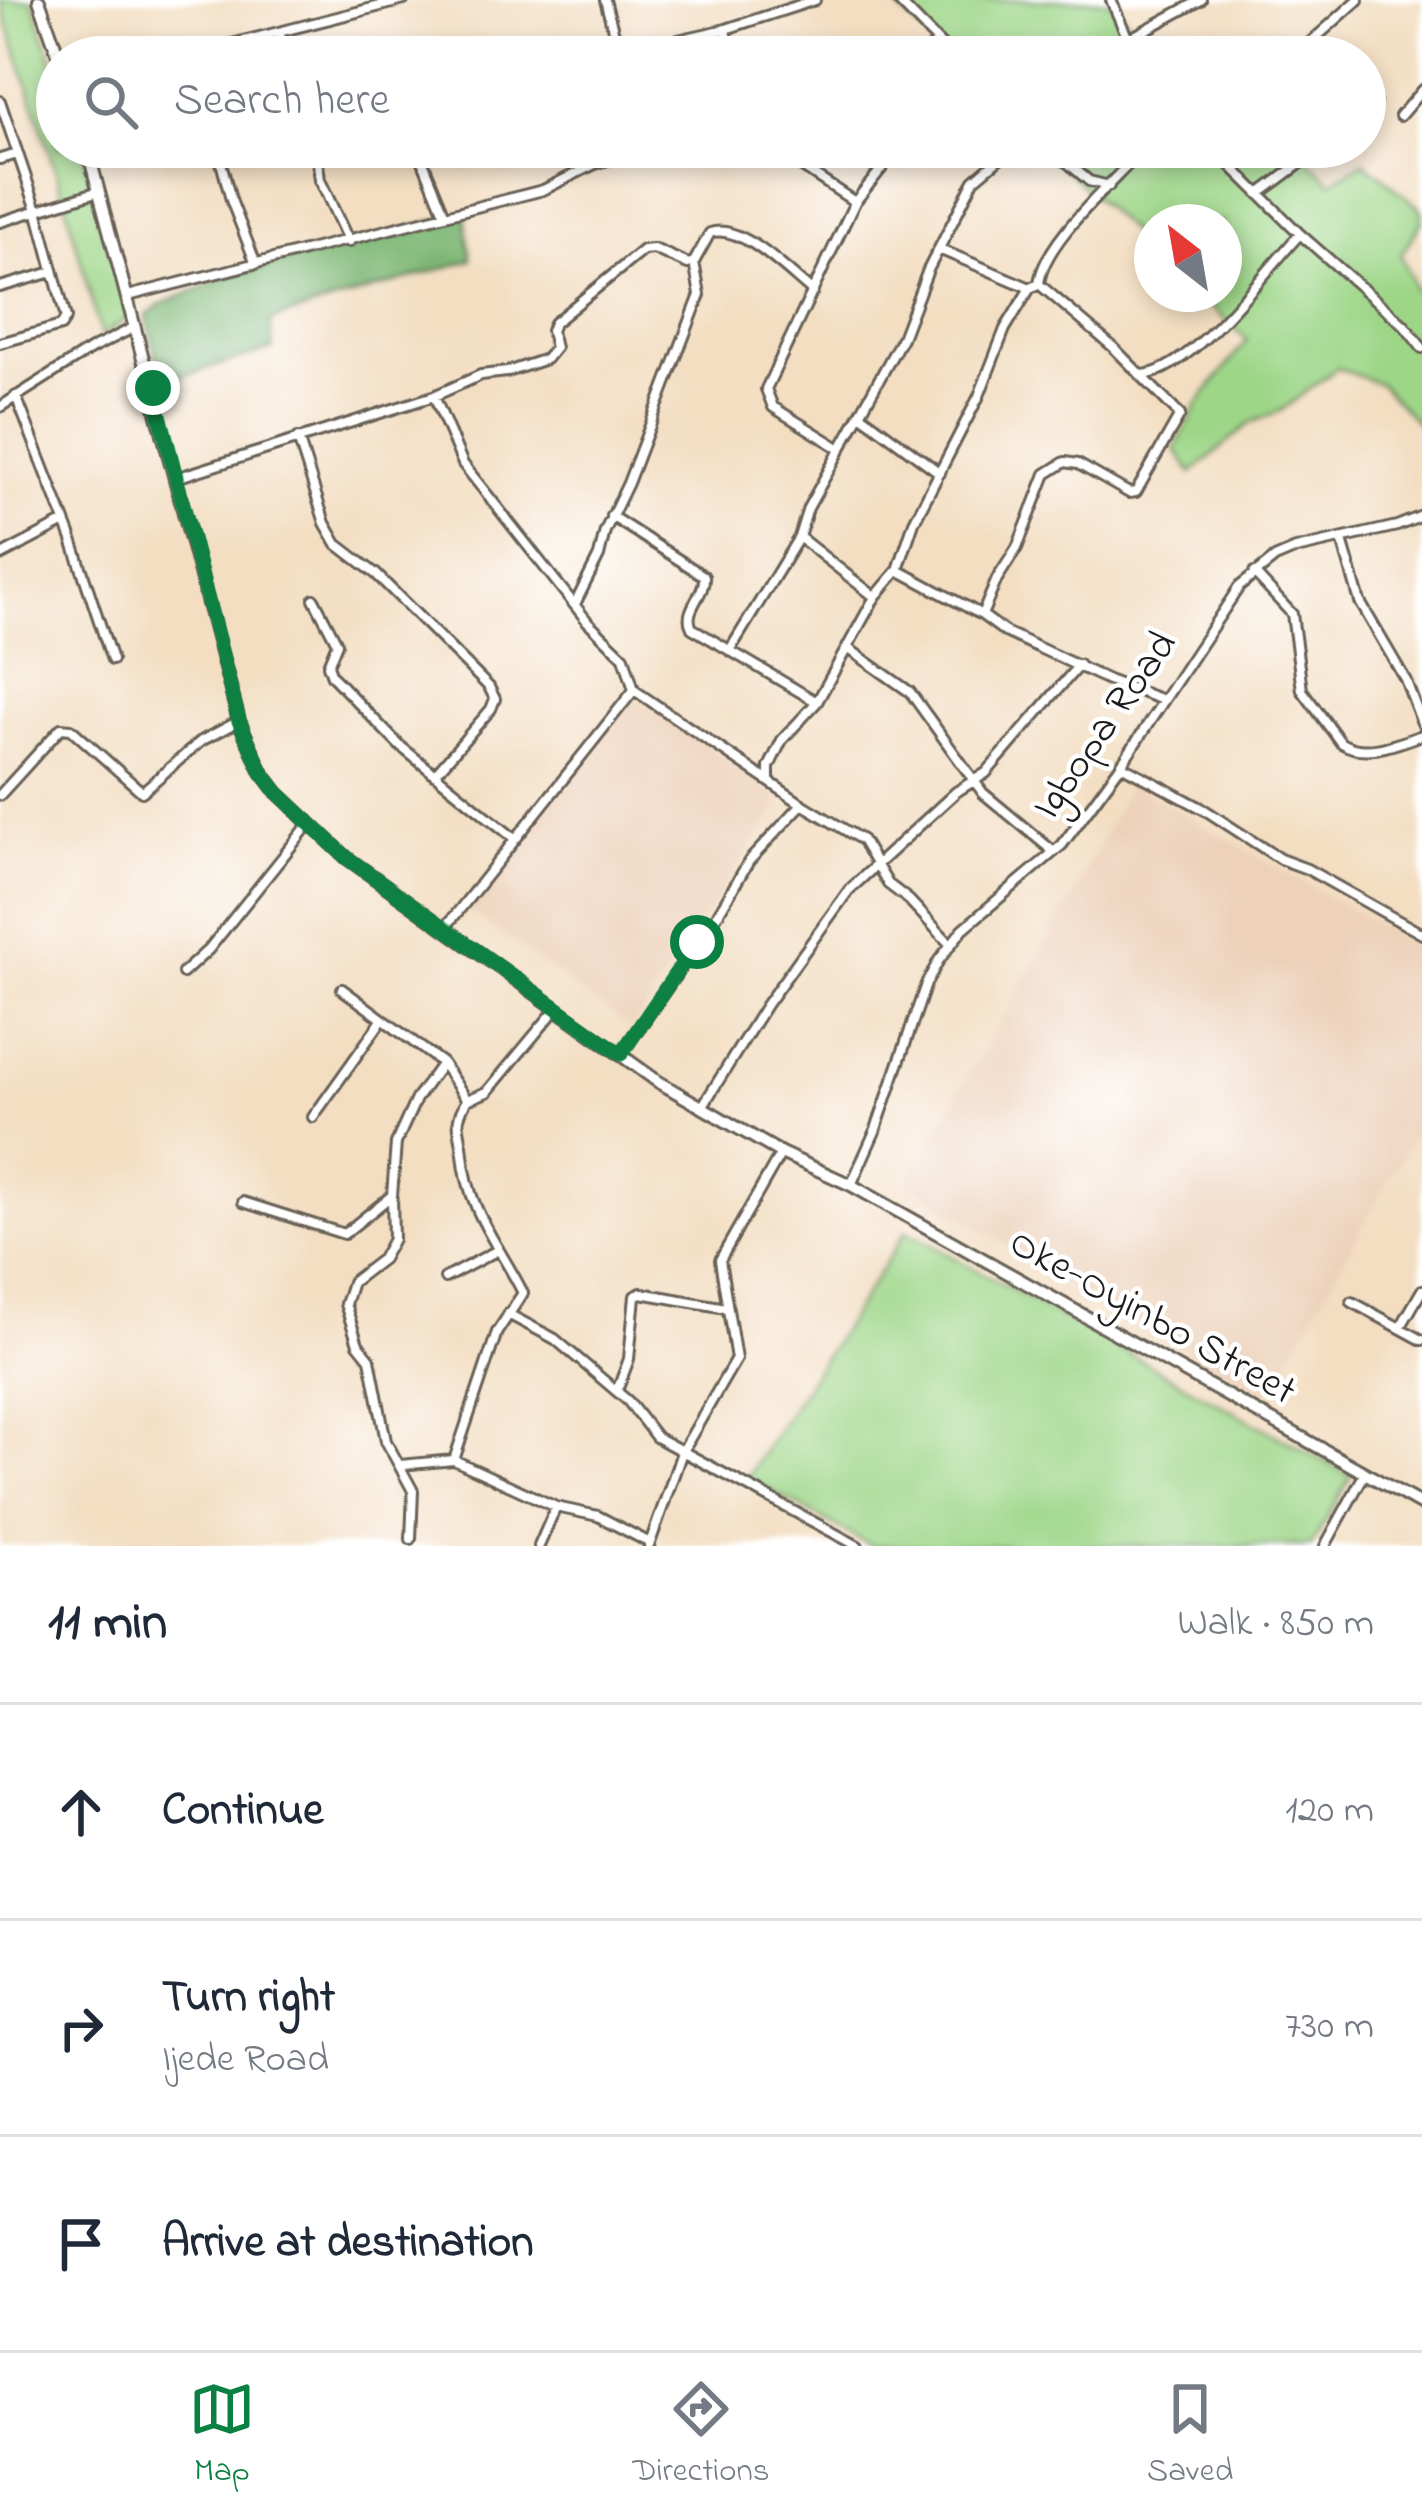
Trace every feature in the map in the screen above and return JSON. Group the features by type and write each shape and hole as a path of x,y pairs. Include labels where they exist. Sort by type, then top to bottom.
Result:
{"main road":[{"path":"39,0 51,36"},
{"name":"Oke-Oyinbo Street","path":"93,168 239,721 262,772 309,824 444,929 701,1108 851,1185 1422,1505"}],"street":[{"path":"264,36 404,0"},
{"path":"605,0 615,36"},
{"path":"693,36 815,0"},
{"path":"897,0 932,36"},
{"path":"1111,0 1124,36"},
{"path":"1134,36 1202,0"},
{"path":"1336,0 1355,3"},
{"path":"1318,36 1355,3"},
{"path":"725,29 726,36"},
{"path":"279,32 280,36"},
{"path":"1400,116 1422,90"},
{"path":"0,102 38,210 66,323 0,344"},
{"path":"0,159 18,154"},
{"path":"223,168 256,264"},
{"path":"319,168 349,242"},
{"path":"426,168 445,215"},
{"path":"128,296 543,190 587,168"},
{"path":"804,168 855,202"},
{"path":"839,448 766,397 855,202 882,168"},
{"path":"730,650 799,537 808,508 839,448 902,338 974,180 988,168"},
{"path":"1073,168 1089,182 1111,186"},
{"path":"764,770 782,740 817,702 875,597 898,570 914,523 979,396 1004,329 1057,242 1127,168"},
{"path":"1233,168 1404,325 1422,348"},
{"path":"1259,194 1294,168"},
{"path":"0,222 100,190"},
{"path":"575,604 599,556 700,295 694,262 710,233 725,230 748,239 813,292"},
{"path":"1142,375 1178,361 1300,234"},
{"path":"939,249 1034,286 1142,375 1180,416 1140,488 1129,493 1078,464 1065,462 1046,474 1017,548 982,615"},
{"path":"176,478 551,355 554,323 643,250 694,262"},
{"path":"0,287 53,272"},
{"path":"0,407 91,349 136,327"},
{"path":"434,395 463,464 575,604 624,657 634,690 764,770 769,780 802,805 862,840 876,868 950,944"},
{"path":"16,396 112,660"},
{"path":"860,414 940,473"},
{"path":"298,438 326,523 338,544 439,635 495,699 436,773"},
{"path":"611,516 704,576 705,585 689,614 689,624 817,702"},
{"name":"Igbopa Road","path":"851,1185 877,1129 926,984 950,944 1054,852 1121,765 1229,601 1254,573 1296,550 1422,516"},
{"path":"0,556 63,523"},
{"path":"799,537 875,597"},
{"path":"1342,540 1360,602 1405,679 1422,723"},
{"path":"898,570 1005,632 1163,700"},
{"path":"1254,573 1292,614 1302,690 1341,743 1348,748 1373,749 1422,735"},
{"path":"314,599 337,644 328,664 332,676 399,745 515,839"},
{"path":"849,649 910,692 983,793 1054,852"},
{"path":"701,1108 766,1005 849,890 975,780 1022,734 1079,665"},
{"path":"444,929 634,690"},
{"path":"0,794 61,728 71,729 142,792 201,741 239,721"},
{"path":"1121,765 1205,810 1280,859 1422,934"},
{"path":"621,1054 715,919 749,861 802,805"},
{"path":"183,973 209,949 309,824"},
{"path":"342,988 442,1063 467,1100"},
{"path":"454,1460 497,1332 523,1292 463,1178 457,1117 467,1100 487,1092 556,1010"},
{"path":"313,1117 382,1020"},
{"path":"411,1539 413,1491 386,1442 370,1359 358,1344 345,1304 352,1282 382,1258 394,1239 396,1143 442,1063"},
{"path":"400,1466 454,1460 556,1507 598,1516 650,1544 682,1452 736,1359 720,1261 782,1153"},
{"path":"243,1202 344,1234 392,1196"},
{"path":"446,1278 497,1250"},
{"path":"1400,1328 1422,1290"},
{"path":"617,1391 629,1359 635,1296 641,1293 726,1308"},
{"path":"1352,1302 1422,1340"},
{"path":"508,1314 555,1339 636,1409 651,1433 858,1546"},
{"path":"1325,1546 1365,1473"},
{"path":"539,1546 556,1507"}],"shaded area":[{"path":"632,699 701,740 781,801 632,1029 468,910"},
{"path":"1130,783 1422,950 1422,1121 1267,1397 1063,1281 906,1182 1068,906"}],"green space":[{"path":"0,0 32,0 44,36 36,36 36,111"},
{"path":"890,0 1108,0 1131,24 1177,36 927,36"},
{"path":"55,168 87,168 128,310 127,319 101,336"},
{"path":"1064,168 1318,168 1332,182 1353,168 1372,168 1422,210 1422,221 1401,255 1422,306 1422,428 1380,384 1337,368 1282,410 1250,423 1192,473 1175,449 1197,405 1247,340 1217,312 1242,312 1242,204 1134,204 1134,236"},
{"path":"465,213 471,260 270,321 273,349 162,382 146,316 162,304 235,274"},
{"path":"906,1231 1351,1476 1311,1546 871,1546 747,1477"}],"route":[{"path":"153,388 239,721 262,772 278,793 347,858 621,1054 697,942"}]}
